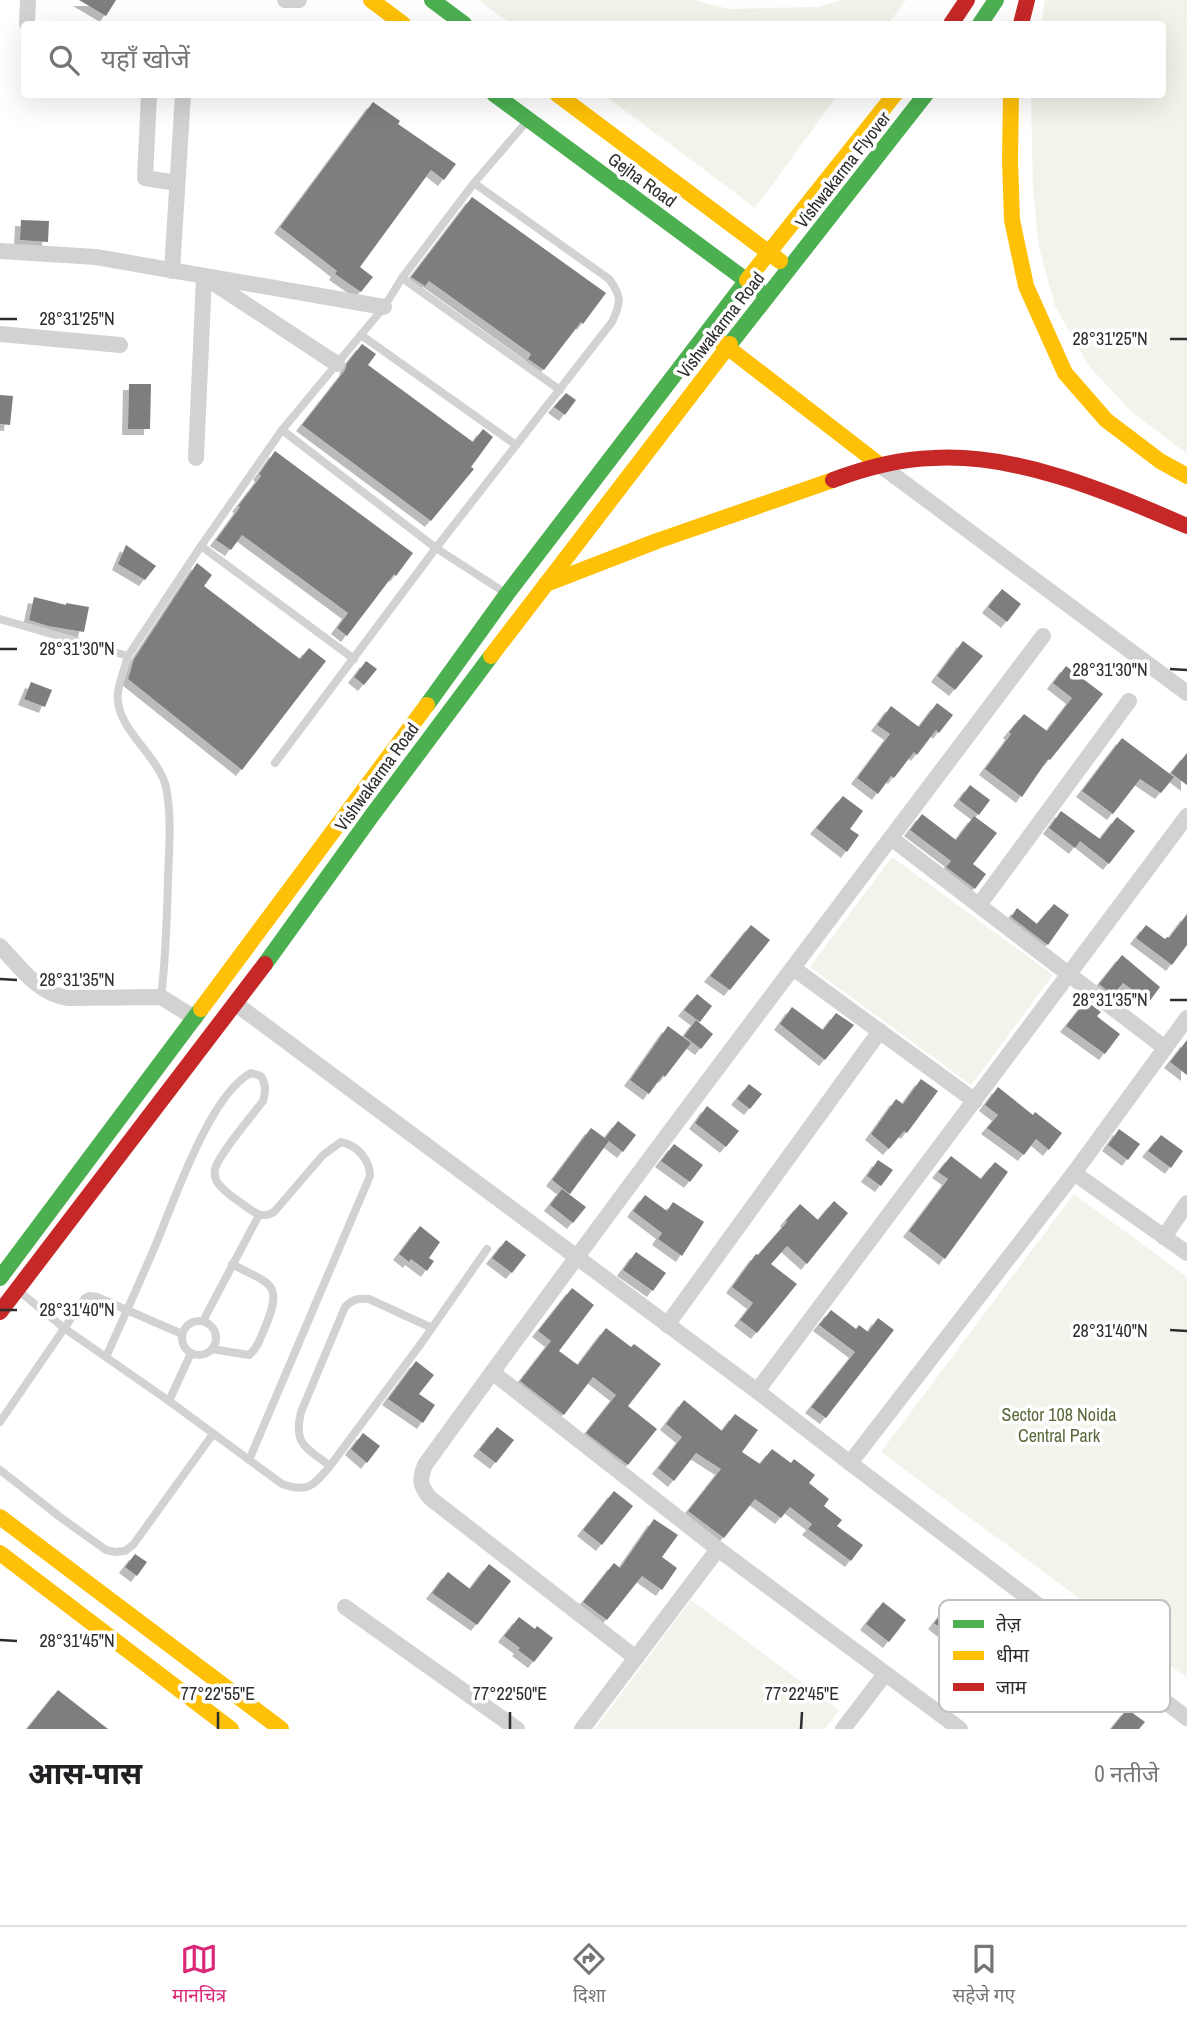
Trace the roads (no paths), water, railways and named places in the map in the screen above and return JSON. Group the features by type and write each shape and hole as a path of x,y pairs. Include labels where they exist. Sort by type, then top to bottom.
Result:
{"main road":[{"path":"371,0 399,21"},
{"path":"432,0 460,21"},
{"path":"953,21 967,0"},
{"path":"982,21 996,0"},
{"path":"1022,21 1027,0"},
{"name":"Gejha Road","path":"499,98 768,296"},
{"name":"Gejha Road","path":"562,98 790,268"},
{"name":"Vishwakarma Flyover","path":"769,253 892,98"},
{"name":"Vishwakarma Flyover","path":"790,268 923,98"},
{"path":"1011,98 1012,220 1026,286 1065,373 1106,420 1160,461 1187,476"},
{"name":"Vishwakarma Road","path":"0,1278 358,800 507,594 769,253"},
{"name":"Vishwakarma Road","path":"0,1312 236,1004 544,585 790,268"},
{"path":"708,331 880,465"},
{"path":"544,585 635,549 880,465 946,457 980,460 1055,477 1137,504 1187,526"},
{"path":"292,888 309,903"},
{"path":"0,1517 281,1729"},
{"path":"0,1553 231,1729"}],"street":[{"path":"27,0 27,21"},
{"path":"285,0 299,0"},
{"path":"149,98 145,178 177,183"},
{"path":"172,271 183,98"},
{"path":"0,251 96,257 384,307"},
{"path":"204,277 337,364"},
{"path":"196,458 204,277"},
{"path":"0,334 120,345"},
{"path":"880,465 1187,693"},
{"path":"636,1658 430,1498 422,1489 420,1479 425,1465 1043,636"},
{"path":"979,905 1129,701"},
{"path":"757,1391 1187,816"},
{"path":"891,838 1165,1048"},
{"path":"0,946 32,980 54,996 161,997 195,1018"},
{"path":"793,968 975,1101"},
{"path":"236,1004 757,1391 1031,1600"},
{"path":"850,1463 1074,1173 1187,1018"},
{"path":"667,1325 880,1031"},
{"path":"1074,1173 1187,1254"},
{"path":"1164,1237 1187,1203"},
{"path":"492,1372 718,1549 960,1729"},
{"path":"582,1729 718,1549"},
{"path":"345,1607 517,1729"},
{"path":"844,1729 885,1674"},
{"path":"1170,1705 1187,1718"}],"lane":[{"path":"161,997 165,965 168,805 160,771 128,727 118,704 119,686 128,656 282,429 384,307 402,278 474,183 527,120"},
{"path":"275,763 436,548 612,322 618,310 617,289 609,279 474,183"},
{"path":"402,278 560,390"},
{"path":"361,335 516,445"},
{"path":"282,429 436,548 507,594"},
{"path":"201,546 354,659"},
{"path":"0,619 128,656"},
{"path":"106,1357 192,1156 216,1110 241,1078 251,1073 261,1076 265,1084 263,1101 220,1158 215,1170 218,1184 259,1215 267,1216 274,1212 323,1155 341,1142 348,1143 367,1160 370,1176 249,1460"},
{"path":"203,1321 259,1215"},
{"path":"17,1289 65,1328 282,1484 296,1489 308,1488 316,1483 330,1466 487,1249"},
{"path":"212,1349 249,1355 258,1345 273,1307 273,1289 232,1264"},
{"path":"0,1422 81,1302 89,1296 97,1297 182,1334"},
{"path":"330,1466 301,1442 297,1434 301,1412 345,1307 352,1300 369,1299 432,1328"},
{"path":"198,1320 203,1321 209,1323 215,1333 212,1349 202,1355 191,1353 183,1346 182,1334 187,1325 198,1320"},
{"path":"169,1401 191,1353"},
{"path":"0,1470 106,1550 125,1551 133,1545 213,1434"}],"park label":[{"name":"Sector 108 Noida Central Park","path":"1059,1425"}]}
